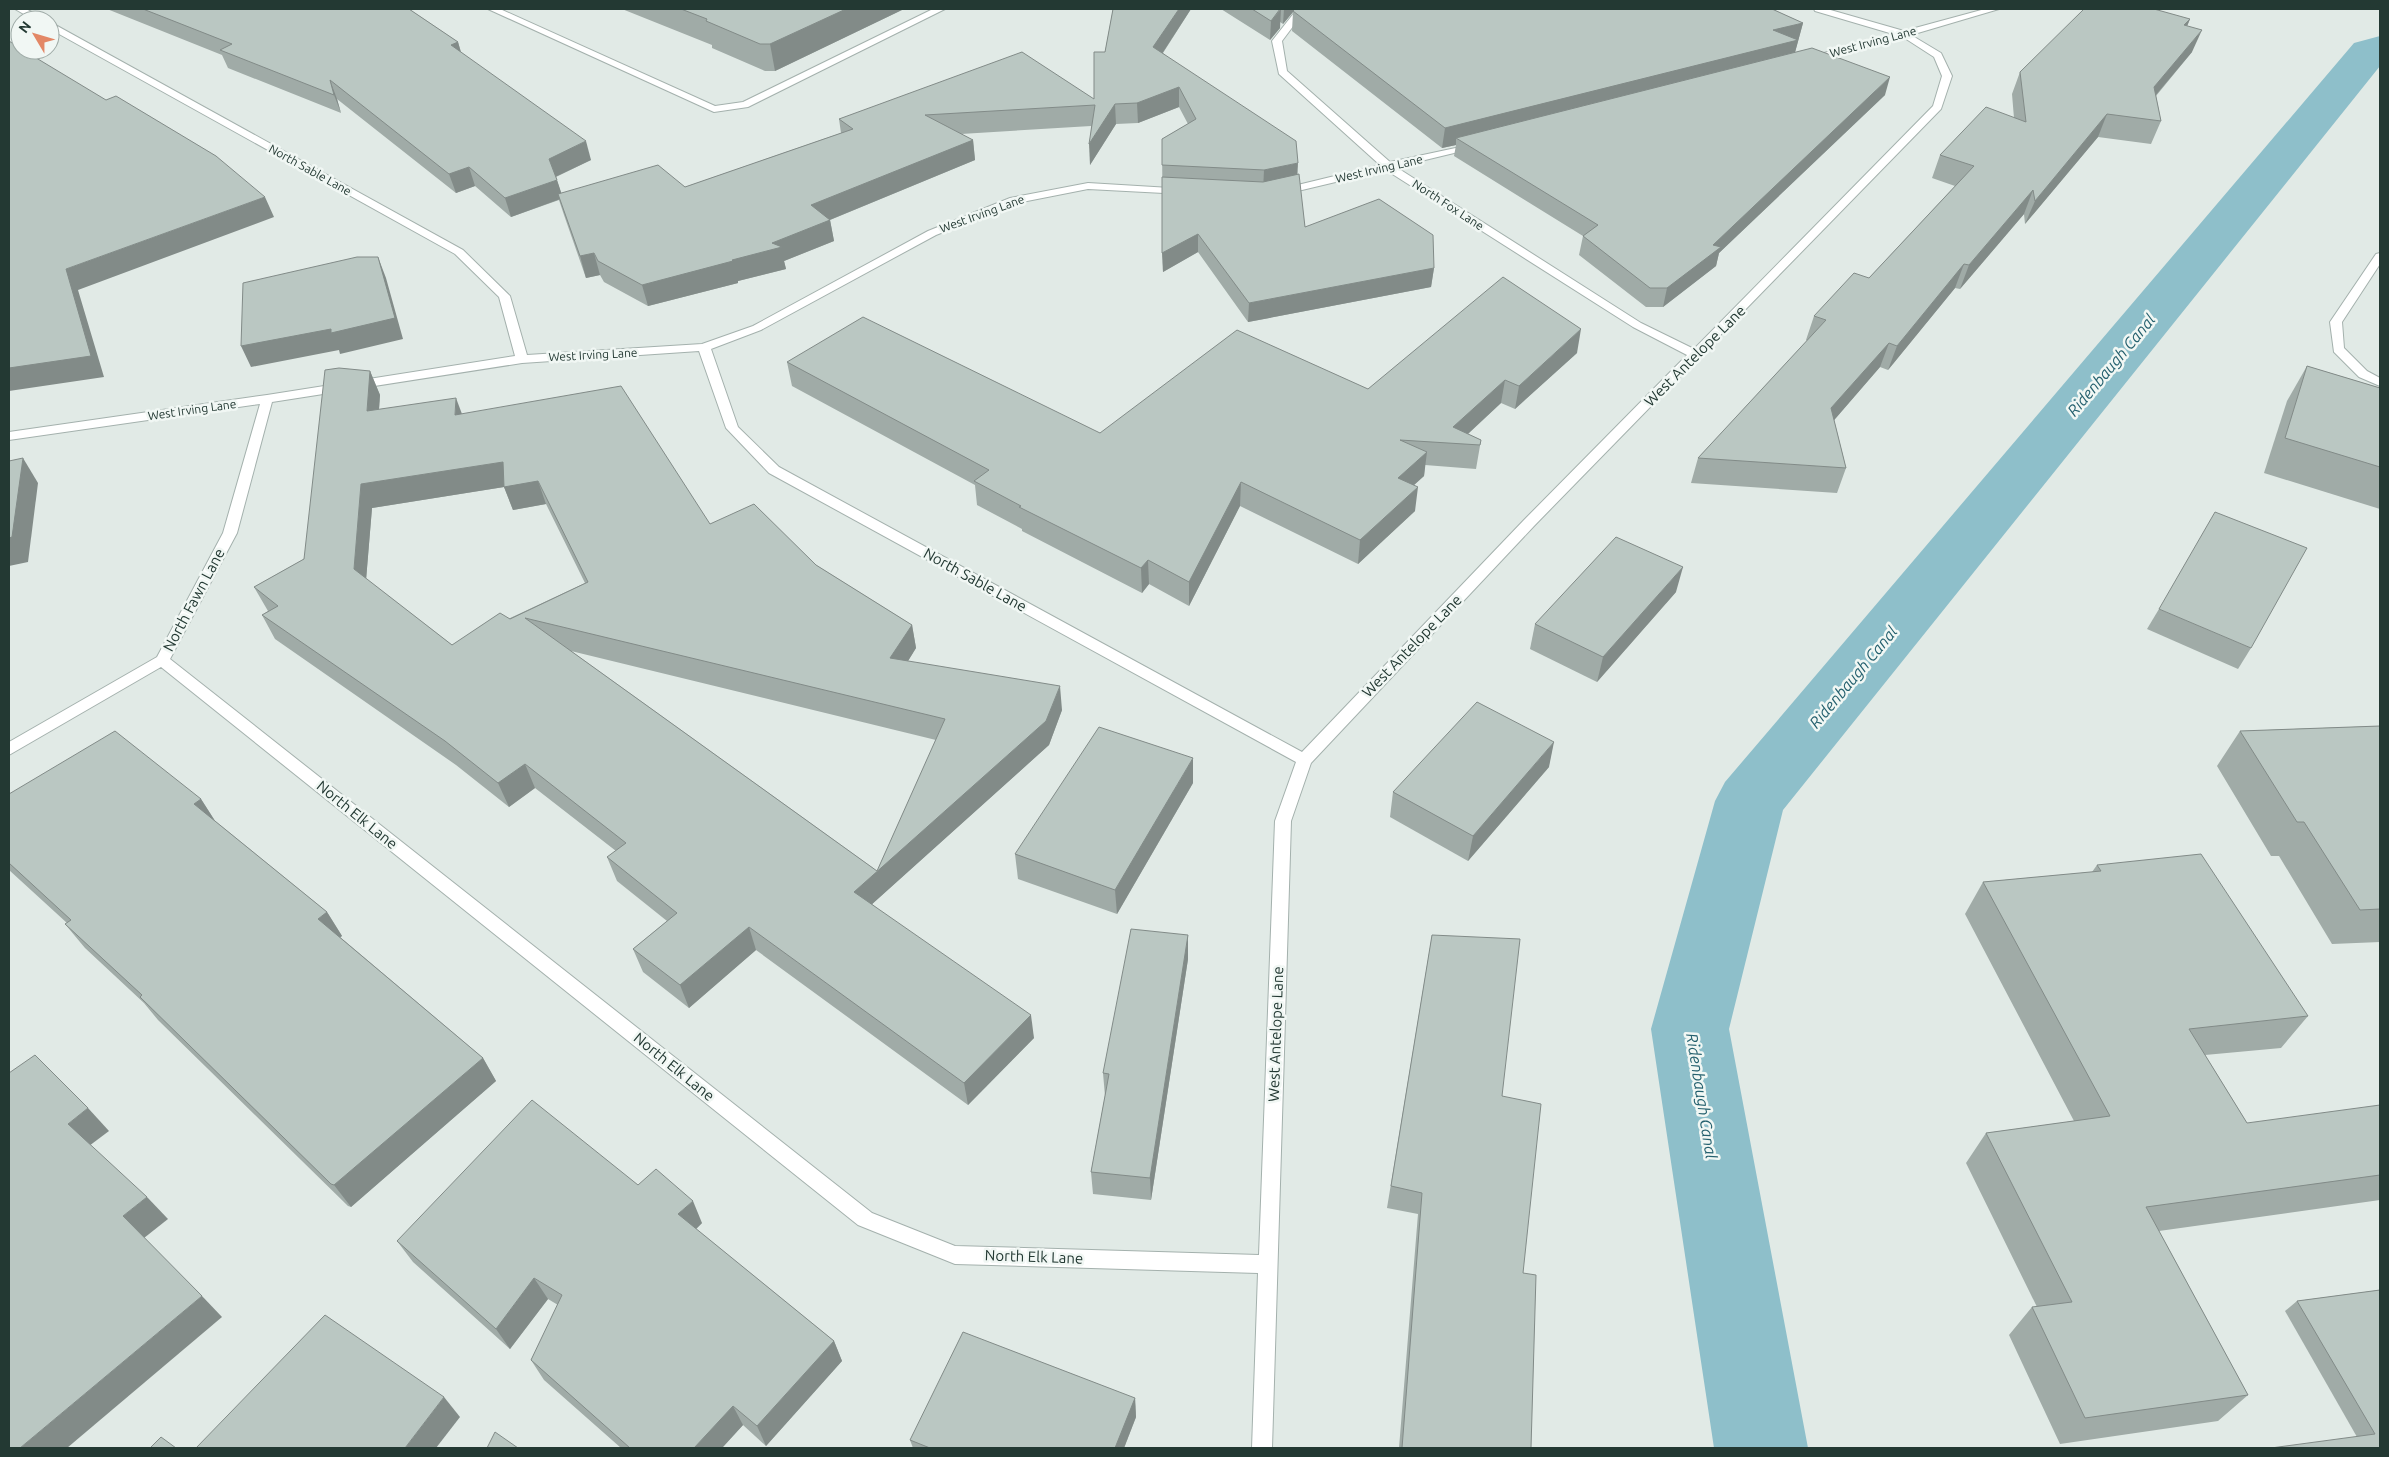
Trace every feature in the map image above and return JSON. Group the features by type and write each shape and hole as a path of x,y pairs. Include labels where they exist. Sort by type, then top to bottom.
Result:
{"street":[{"path":"493,9 714,109 745,105 940,9"},
{"name":"North Fox Lane","path":"1307,9 1298,15 1277,41 1282,72 1389,167 1637,325 1697,355"},
{"path":"1818,9 1904,34"},
{"name":"West Irving Lane","path":"1799,63 1994,9"},
{"name":"North Sable Lane","path":"60,31 458,252 504,296 522,359"},
{"name":"West Antelope Lane","path":"1262,1448 1283,821 1304,760 1529,523 1697,355 1938,107 1947,76 1938,55 1904,34"},
{"name":"West Irving Lane","path":"1273,194 1484,143"},
{"name":"West Irving Lane","path":"9,436 267,399 522,359 652,352 704,347 757,328 932,233 1014,200 1088,186 1195,192"},
{"path":"2380,256 2336,322 2338,349 2363,374 2380,382"},
{"name":"North Sable Lane","path":"704,347 732,428 774,470 1304,760"},
{"name":"North Fawn Lane","path":"9,749 162,660 230,533 267,399"},
{"name":"North Elk Lane","path":"162,660 865,1219 955,1255 1268,1264"}],"building":[{"path":"143,9 409,9 458,42 451,45 586,141 549,159 557,180 505,198 469,167 449,174 330,80 334,95 220,50 232,44"},
{"path":"681,9 846,9 770,44 760,44"},
{"path":"1113,9 1179,9 1153,47 1296,141 1298,163 1264,170 1162,165 1162,139 1196,119 1179,87 1137,103 1115,104 1089,144 1095,105 925,115 973,140 811,205 830,220 772,243 782,247 642,285 598,261 594,253 580,256 558,194 658,165 685,187 853,129 839,119 1022,52 1094,99 1094,52 1105,52"},
{"path":"1252,9 1280,9 1271,21"},
{"path":"1295,9 1772,9 1803,23 1773,30 1798,40 1445,128 1293,11"},
{"path":"2084,9 2154,9 2190,19 2184,25 2202,30 2154,87 2161,121 2107,114 2035,201 2033,190 1969,265 1964,264 1897,346 1889,343 1831,408 1846,468 1698,458 1826,320 1814,316 1854,273 1869,278 1974,166 1940,155 1986,107 2026,122 2020,72"},
{"path":"9,41 10,60 40,60 106,100 116,96 216,156 265,197 66,269 91,356 9,368"},
{"path":"1812,48 1890,77 1713,245 1721,247 1667,288 1650,288 1583,236 1598,225 1456,138"},
{"path":"1299,174 1305,227 1379,199 1433,235 1434,268 1249,303 1198,234 1162,253 1162,177 1263,182"},
{"path":"357,257 378,257 395,318 331,333 331,329 241,346 243,283"},
{"path":"1503,277 1581,329 1519,386 1505,380 1453,427 1481,440 1480,445 1400,440 1427,452 1398,478 1418,487 1360,540 1241,482 1189,582 1148,560 1141,568 1019,507 1021,506 974,481 989,470 787,362 863,317 1100,433 1237,330 1368,389"},
{"path":"2307,366 2380,388 2380,467 2285,438"},
{"path":"339,368 370,371 367,411 456,398 455,415 621,386 710,524 754,504 816,565 912,625 890,658 1060,686 1046,721 854,892 1031,1015 964,1083 749,927 680,985 633,949 677,913 607,857 626,843 525,764 498,783 445,741 262,615 278,606 254,587 304,559 325,370","holes":["503,462 504,487 538,481 588,582 510,619 500,613 452,645 354,569 361,484","525,618 945,719 877,871"]},
{"path":"23,458 12,537 9,538 9,461"},
{"path":"2215,512 2307,548 2251,648 2159,609"},
{"path":"1616,537 1683,567 1603,657 1535,624"},
{"path":"1477,702 1554,742 1473,836 1393,792"},
{"path":"2380,726 2380,909 2360,910 2304,822 2297,822 2240,731"},
{"path":"1099,727 1193,758 1115,890 1015,854"},
{"path":"115,731 201,799 194,804 327,912 318,919 483,1058 334,1185 140,997 142,995 65,924 71,920 9,863 9,794"},
{"path":"2201,854 2308,1016 2189,1029 2247,1123 2380,1105 2380,1175 2146,1207 2248,1395 2085,1418 2032,1307 2072,1302 1986,1133 2110,1116 1983,882 2101,871 2097,865"},
{"path":"1131,929 1188,935 1150,1178 1091,1172 1109,1074 1103,1073"},
{"path":"1432,935 1520,939 1502,1096 1541,1104 1523,1273 1536,1275 1531,1448 1402,1448 1422,1193 1391,1186"},
{"path":"35,1055 88,1108 68,1124 147,1197 123,1216 202,1296 20,1448 9,1448 9,1073"},
{"path":"532,1100 638,1185 656,1169 693,1201 678,1214 834,1341 757,1426 733,1406 694,1448 630,1448 531,1360 562,1295 534,1278 496,1329 397,1241"},
{"path":"2380,1290 2380,1448 2271,1448 2375,1434 2297,1301"},
{"path":"325,1315 444,1397 405,1448 196,1448"},
{"path":"963,1332 1135,1398 1115,1448 930,1448 910,1440"},
{"path":"495,1432 518,1448 487,1448"},
{"path":"161,1437 176,1448 150,1448"}],"waterway":[{"name":"Ridenbaugh Canal","path":"1761,1448 1690,1029 1750,801 2369,52 2380,49"}]}
